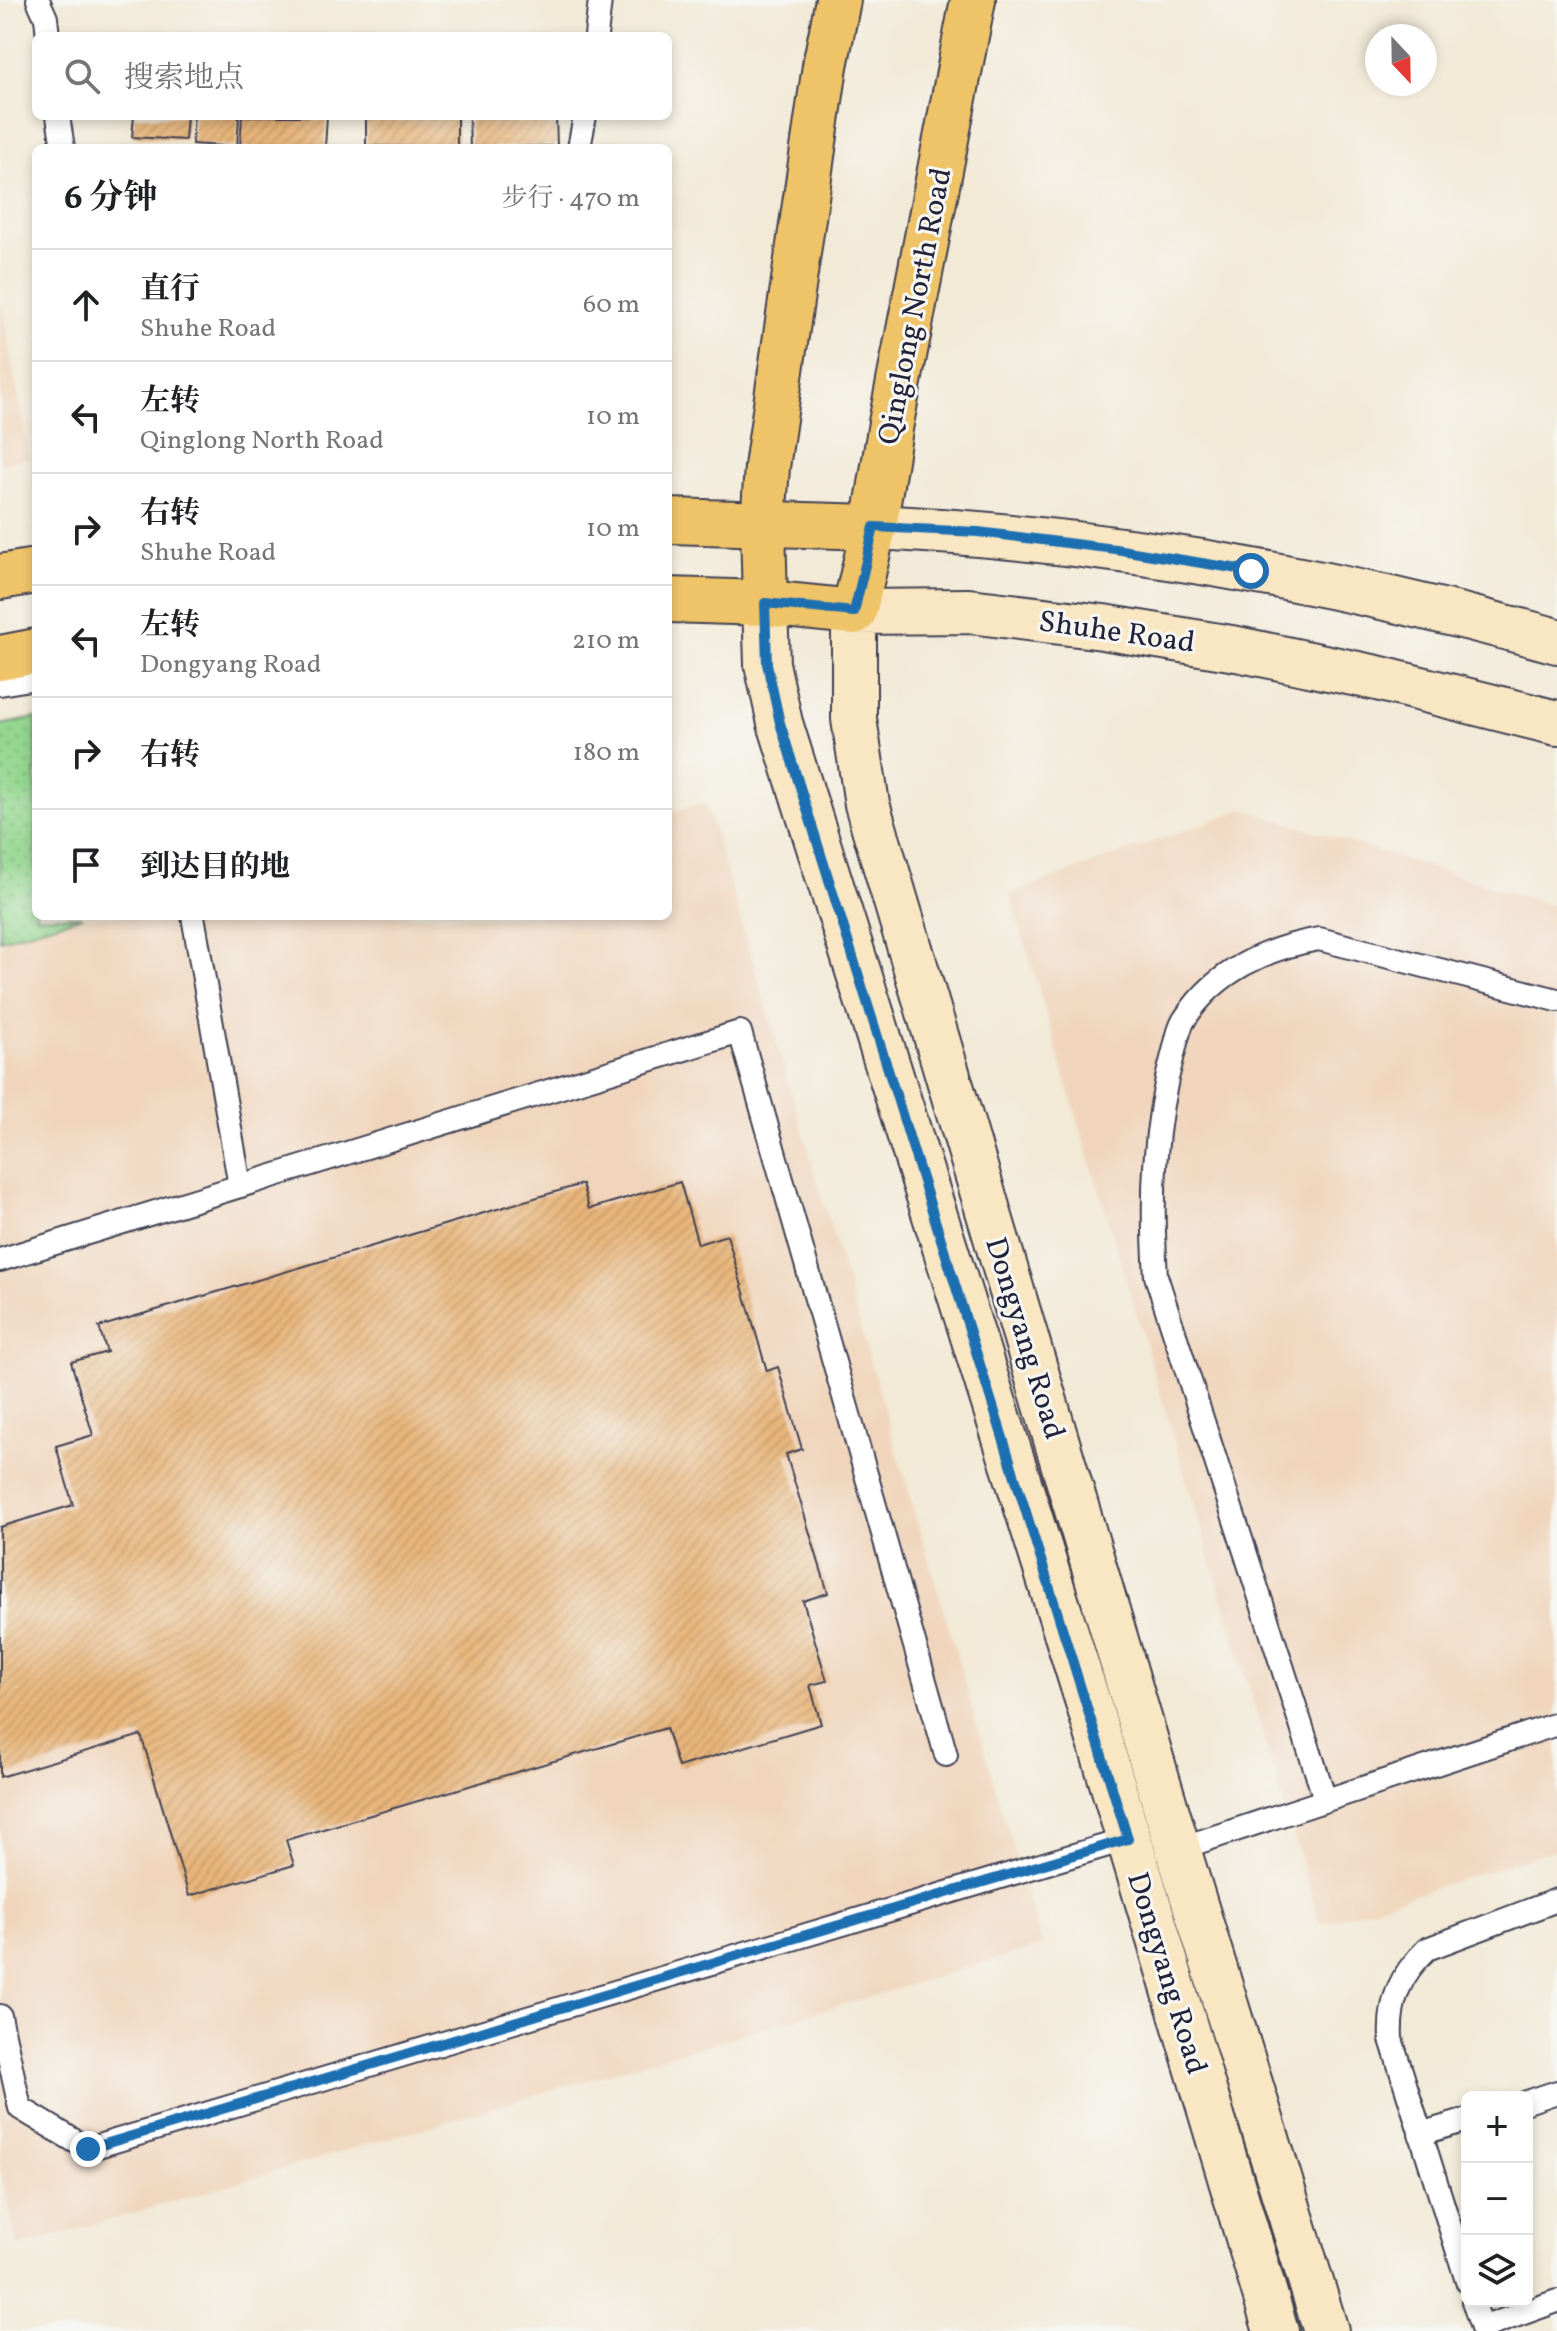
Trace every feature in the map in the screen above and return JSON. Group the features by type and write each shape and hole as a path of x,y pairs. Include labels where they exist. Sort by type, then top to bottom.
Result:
{"main road":[{"path":"765,603 763,524 767,467 825,66 838,0"},
{"name":"Qinglong North Road","path":"854,612 874,527 891,423 973,0"},
{"path":"672,521 978,532 1115,549 1236,569 1395,601 1557,641"},
{"name":"Shuhe Road","path":"677,603 765,603 854,612 969,611 1118,630 1237,649 1377,678 1557,723"},
{"name":"Dongyang Road","path":"765,603 767,664 780,723 1128,1839 1276,2331"},
{"name":"Dongyang Road","path":"854,612 854,719 867,804 1178,1849 1326,2331"},
{"path":"0,658 32,652"}],"lane":[{"path":"38,0 46,18 48,32"},
{"path":"596,32 600,0"},
{"path":"59,120 62,144"},
{"path":"580,144 584,120"},
{"path":"0,684 32,679"},
{"path":"194,920 240,1186"},
{"path":"1325,1799 1156,1276 1153,1172 1169,1069 1184,1019 1220,980 1266,953 1319,939 1557,1000"},
{"path":"0,1260 740,1032 946,1755"},
{"path":"1178,1849 1557,1724"},
{"path":"0,2016 20,2108 88,2149 1128,1839"},
{"path":"1461,2262 1391,2039 1390,2020 1398,1985 1411,1965 1427,1949 1557,1900"},
{"path":"1533,2100 1557,2092"},
{"path":"1420,2134 1461,2122"},
{"path":"1475,2307 1482,2329 1557,2301"}],"shaded area":[{"path":"0,301 30,458 0,464"},
{"path":"706,802 1042,1946 18,2247 0,2170 0,940 69,920 672,920 672,812"},
{"path":"1243,809 1557,907 1557,1849 1320,1924 1010,894"}],"green space":[{"path":"32,719 32,920 69,920 0,940 0,725"}],"building":[{"path":"134,120 187,120 185,140 132,137"},
{"path":"194,120 239,120 237,144 192,144"},
{"path":"242,120 327,120 325,144 240,144"},
{"path":"366,120 457,120 457,144 366,144"},
{"path":"469,120 556,120 557,144 470,144"},
{"path":"680,1182 698,1244 727,1235 767,1371 778,1367 802,1449 786,1454 828,1593 803,1601 827,1681 810,1685 821,1724 678,1767 666,1728 286,1840 294,1865 189,1896 141,1735 0,1777 0,1527 73,1505 56,1446 93,1435 71,1362 107,1352 99,1327 582,1184 589,1209"}],"route":[{"path":"88,2149 1128,1839 1087,1699 780,723 767,664 765,603 854,612 874,527 978,532 1115,549 1251,571"}]}
